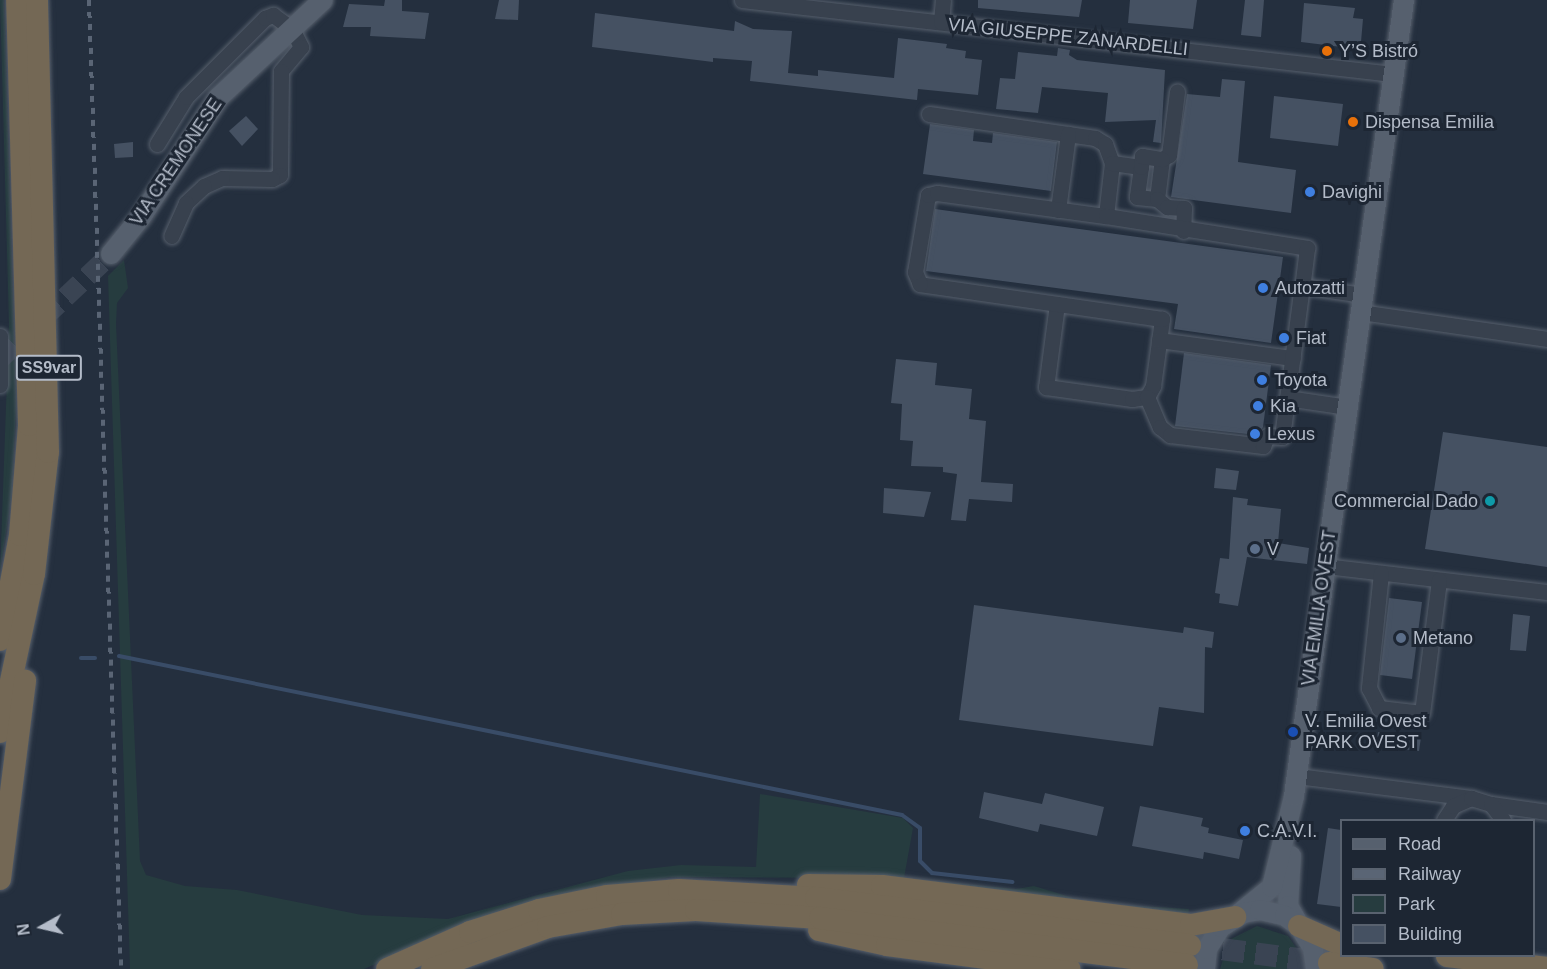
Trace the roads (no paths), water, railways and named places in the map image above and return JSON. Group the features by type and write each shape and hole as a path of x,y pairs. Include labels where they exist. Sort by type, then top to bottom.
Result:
{"highway":[{"name":"SS9var","path":"0,640 22,517 29,417 17,0"},
{"name":"SS9var","path":"0,732 34,574 44,497 49,400 37,0"},
{"path":"0,879 31,634 34,574"},
{"path":"387,969 497,922 684,882 858,884 1184,925 1235,917"},
{"path":"623,894 768,893 1194,960"},
{"path":"432,969 520,935 593,918 666,911 767,913 1194,960"},
{"path":"593,918 754,920 876,943 1069,969"},
{"path":"1299,926 1329,959 1373,969"},
{"path":"1455,957 1547,968"}],"main road":[{"name":"VIA CREMONESE","path":"111,254 146,209 219,97 323,0"},
{"name":"VIA EMILIA OVEST","path":"1299,926 1290,912 1287,896 1294,796 1404,0"},
{"name":"VIA EMILIA OVEST","path":"1194,960 1235,917 1272,886 1294,796"},
{"path":"1235,917 1269,911 1299,926"}],"street":[{"name":"VIA GIUSEPPE ZANARDELLI","path":"742,0 1393,74"},
{"path":"941,22 943,0"},
{"path":"157,144 186,97 267,16 276,16 292,29 301,47 281,71 280,175 272,179 222,178 204,186 186,203 171,236"},
{"path":"1177,92 1169,155 1162,159 1142,156 1137,197 1157,199 1167,207 1184,208 1183,231"},
{"path":"928,114 1068,134 1105,144 1112,163 1106,216"},
{"path":"1058,210 1068,134"},
{"path":"1157,199 1162,159"},
{"path":"1112,163 1141,167"},
{"path":"932,193 1106,216 1183,231 1307,248 1282,437 1267,436 1260,448 1170,435 1160,427 1147,397 1153,386 1162,319 925,286 915,272 925,200 932,193"},
{"path":"1302,286 1361,303 1547,339"},
{"path":"1057,304 1046,387 1132,399 1147,397"},
{"path":"0,336 0,385"},
{"path":"1160,340 1293,358"},
{"path":"1287,398 1347,407"},
{"path":"1325,566 1547,592"},
{"path":"1381,573 1369,688 1378,708 1422,713 1438,580"},
{"path":"1297,776 1471,798 1491,804 1547,812"},
{"path":"1419,792 1432,802 1441,819"},
{"path":"1443,819 1453,806 1471,798"},
{"path":"1491,804 1502,819"}],"waterway":[{"path":"119,656 902,815 920,828 920,861 932,873 1012,882"},
{"path":"81,658 95,658"}],"tunnel":[{"path":"0,359 111,254"},
{"path":"1190,945 1329,963"}],"railway":[{"path":"89,0 121,969"}],"place":[{"name":"Y’S Bistró","path":"1327,51"},
{"name":"Dispensa Emilia","path":"1353,122"},
{"name":"Davighi","path":"1310,192"},
{"name":"Autozatti","path":"1263,288"},
{"name":"Fiat","path":"1284,338"},
{"name":"Toyota","path":"1262,380"},
{"name":"Kia","path":"1258,406"},
{"name":"Lexus","path":"1255,434"},
{"name":"Commercial Dado","path":"1490,501"},
{"name":"V","path":"1255,549"},
{"name":"Metano","path":"1401,638"},
{"name":"V. Emilia Ovest PARK OVEST","path":"1293,732"},
{"name":"C.A.V.I.","path":"1245,831"}]}
